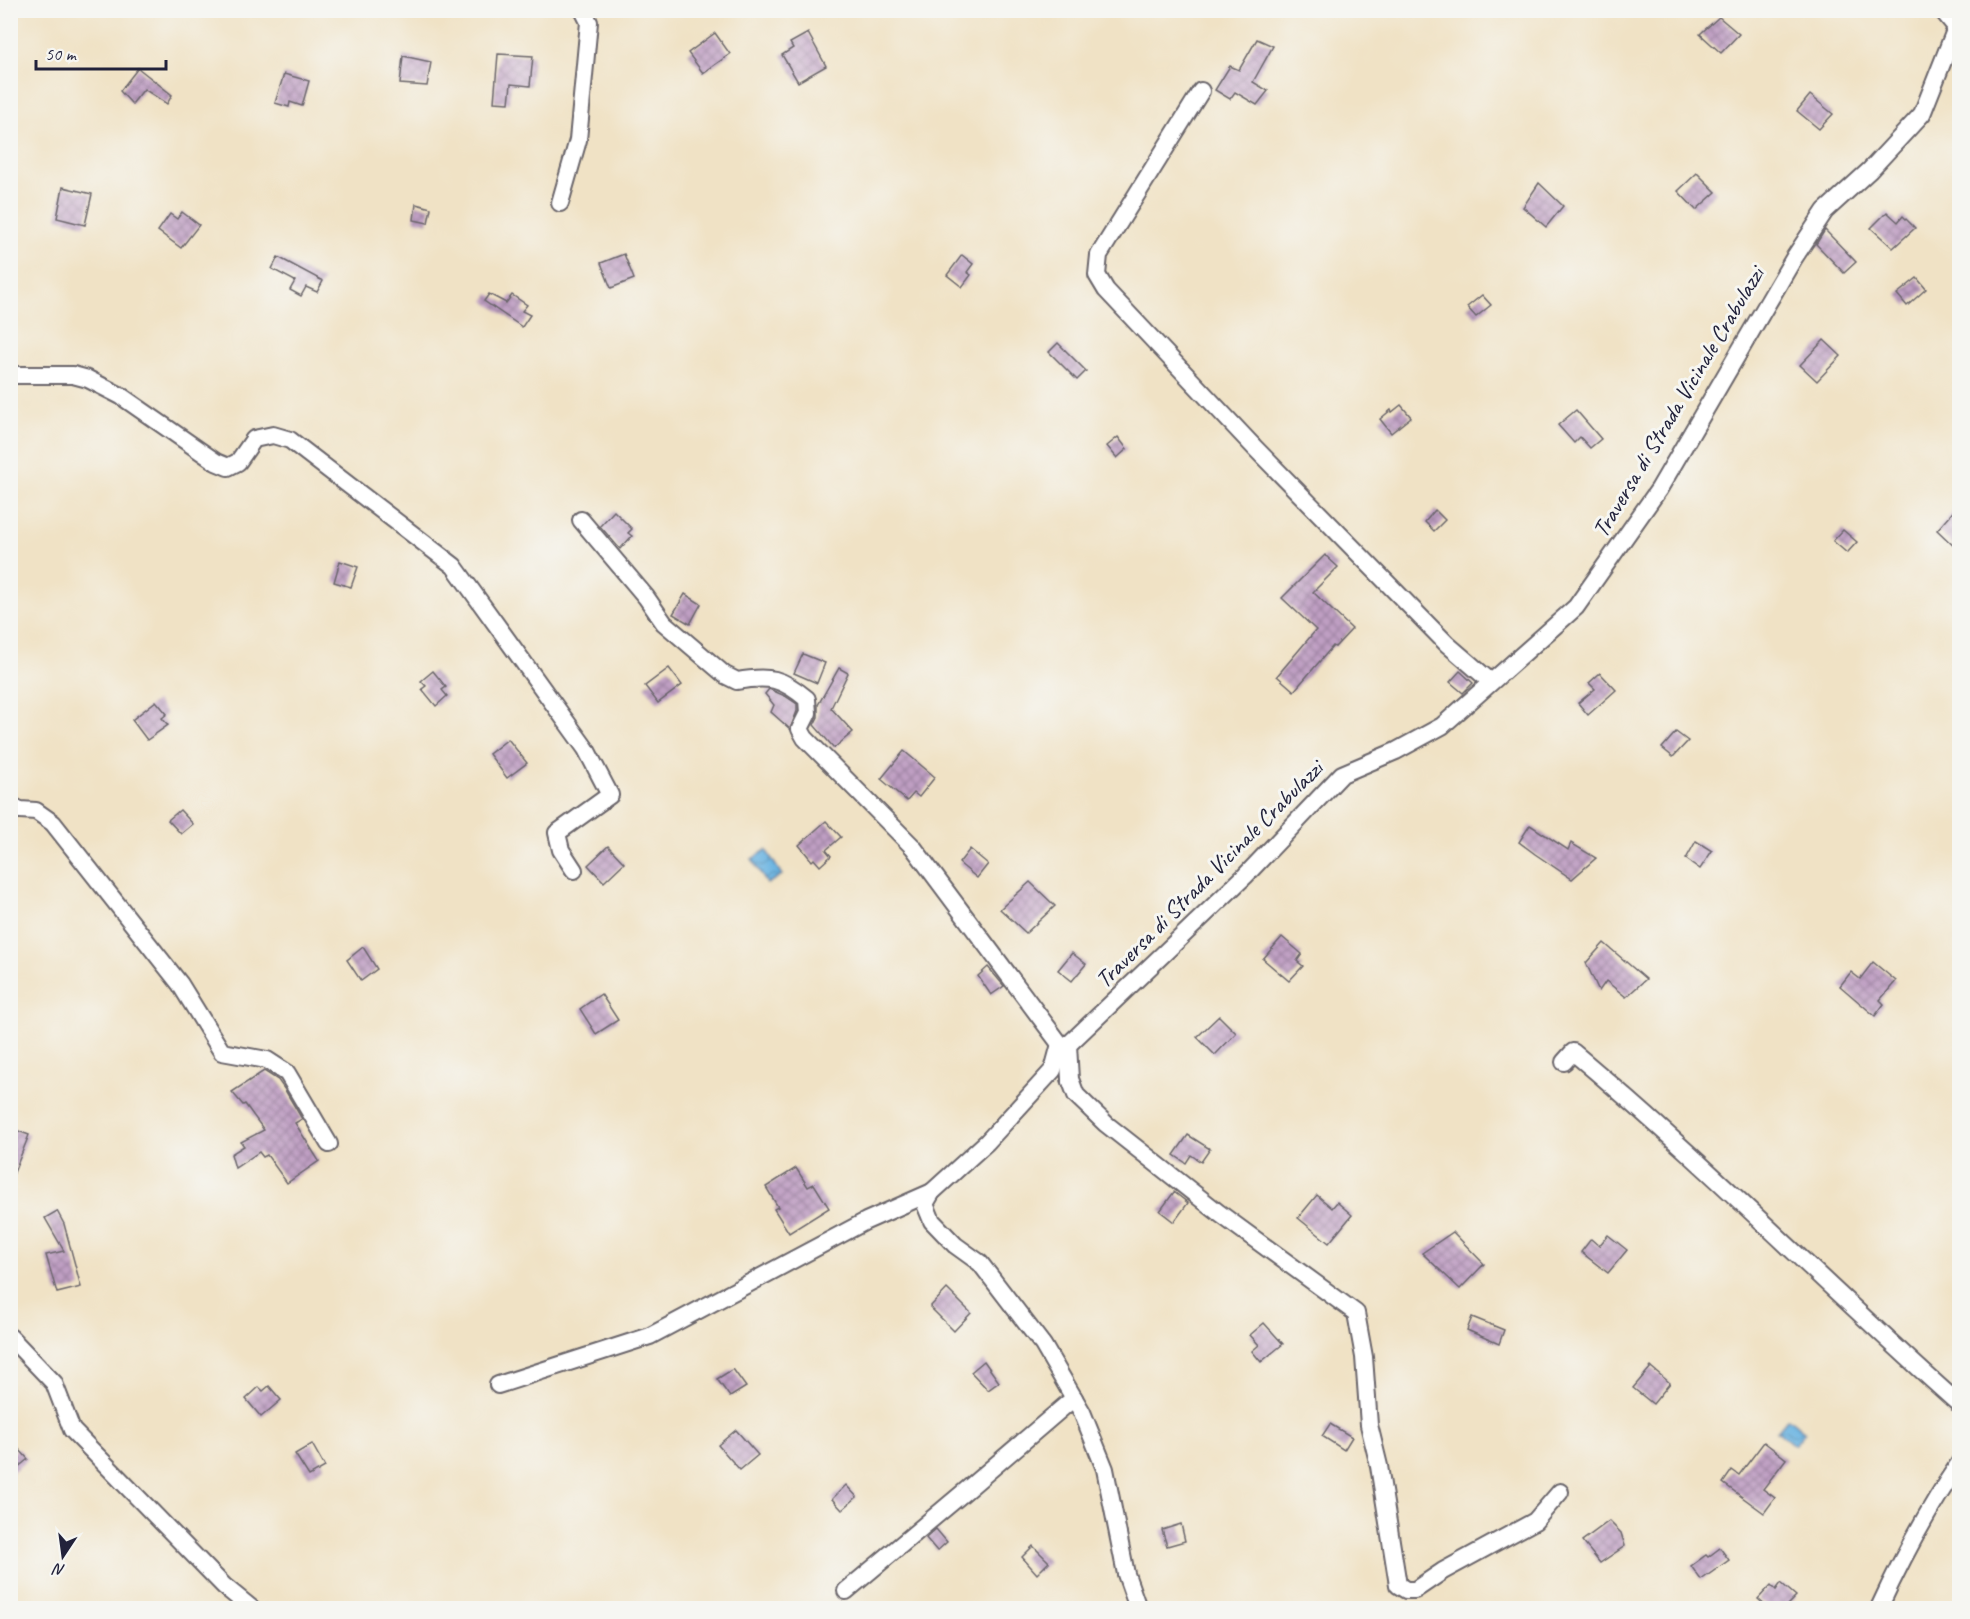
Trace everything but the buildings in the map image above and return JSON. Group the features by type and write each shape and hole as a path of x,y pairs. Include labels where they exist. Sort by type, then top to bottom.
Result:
{"street":[{"path":"560,203 578,140 589,22 584,10"},
{"path":"1942,10 1958,30"},
{"name":"Traversa di Strada Vicinale Crabulazzi","path":"1064,1045 1245,876 1342,774 1442,726 1576,607 1659,489 1794,258 1825,211 1870,170 1922,114 1958,30"},
{"path":"1201,92 1099,255 1097,275 1106,290 1263,456 1447,644 1491,682"},
{"path":"10,375 73,375 88,379 121,396 216,462 228,467 238,462 254,439 273,435 290,440 454,566 586,749 610,795 557,833 561,850 574,870"},
{"path":"581,520 646,597 664,623 725,675 737,681 758,677 783,681 807,699 808,713 800,729 805,738 913,847 1064,1045 1070,1078 1076,1095 1106,1124 1219,1213 1356,1312 1364,1357 1369,1425 1379,1466 1398,1585 1406,1590 1415,1590 1443,1571 1535,1521 1560,1492"},
{"path":"10,805 20,810 36,811 53,823 180,984 222,1052 267,1060 287,1073 329,1143"},
{"path":"1064,1045 1053,1070 987,1142 932,1192 925,1204 932,1221 955,1245 980,1263 1043,1345 1082,1412 1105,1469 1126,1574 1138,1608"},
{"path":"1564,1062 1573,1052 1615,1086 1959,1405"},
{"path":"498,1385 651,1336 866,1221 932,1192"},
{"path":"10,1337 54,1383 72,1430 224,1586 251,1608"},
{"path":"846,1591 1074,1398"},
{"path":"1879,1608 1899,1565 1959,1462"}],"water":[{"path":"766,850 782,875 767,884 752,859"},
{"path":"1788,1418 1805,1432 1794,1445 1777,1431"}]}
